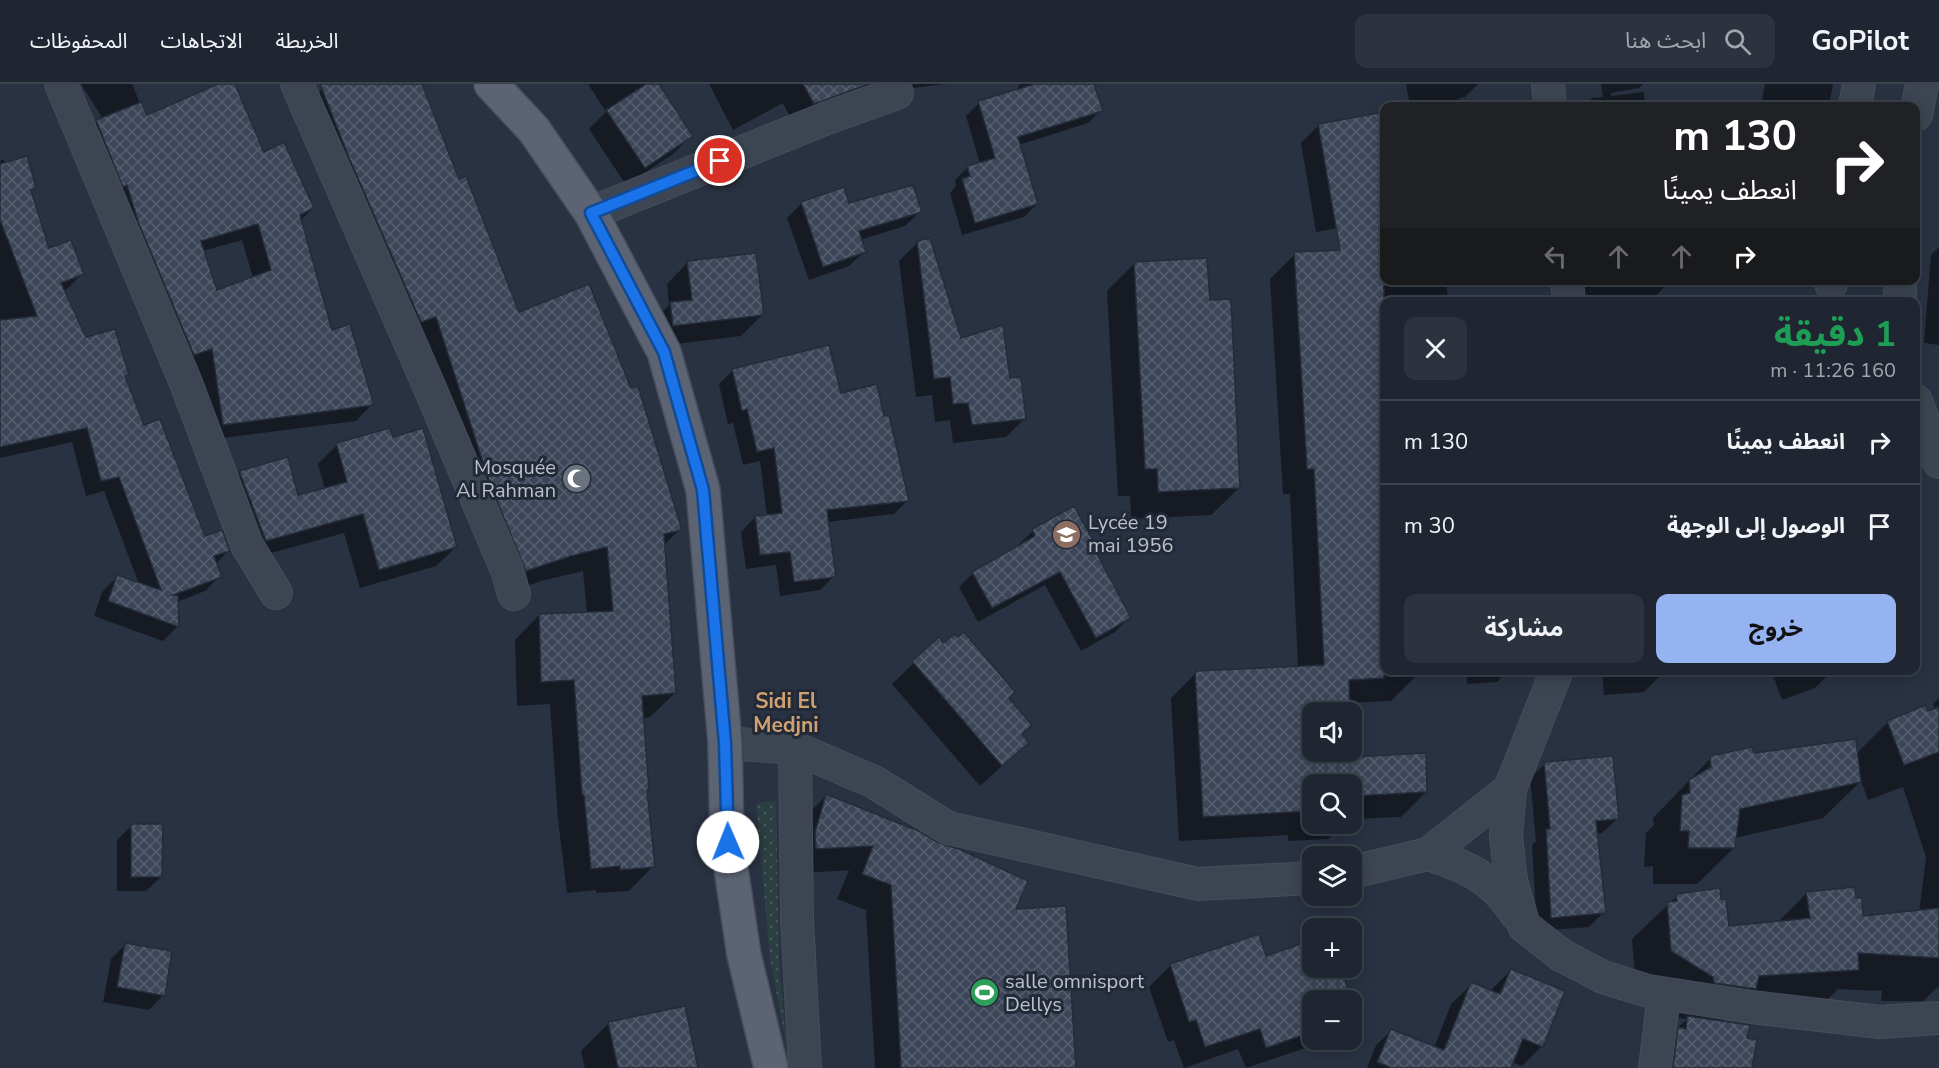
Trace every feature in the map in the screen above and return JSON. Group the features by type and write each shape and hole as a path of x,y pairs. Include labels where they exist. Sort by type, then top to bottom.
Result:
{"main road":[{"path":"492,84 534,130 591,213 664,352 703,490 725,743 728,842 744,955 771,1068"}],"street":[{"path":"62,84 186,383 247,545 276,593"},
{"path":"297,84 507,570 514,594"},
{"path":"1548,84 1550,102"},
{"path":"1856,102 1858,84"},
{"path":"1919,102 1922,84"},
{"path":"591,213 827,118 897,93"},
{"path":"1920,412 1939,462"},
{"path":"1524,926 1511,881 1507,847 1510,789 1555,675"},
{"path":"725,743 795,748 874,782 948,828 1198,884 1302,879"},
{"path":"795,748 797,920 805,1068"},
{"path":"1362,870 1428,854 1510,789"},
{"path":"1428,854 1458,863 1485,879 1507,900 1524,926 1561,956 1603,978 1648,991 1752,1007 1880,1022 1939,1018"},
{"path":"1655,1068 1664,994"}],"green space":[{"path":"776,801 779,961 786,1042 770,959 756,803"}],"building":[{"path":"218,84 235,84 264,152 284,142 314,208 300,215 332,330 350,324 374,405 223,425 212,349 194,355 139,224 127,185 123,187 96,120 141,102 147,115","holes":["258,224 271,270 217,290 201,241"]},
{"path":"320,84 422,84 459,179 466,176 519,312 589,284 631,388 638,386 682,530 664,534 676,693 642,696 649,790 647,790 655,867 620,870 620,866 591,869 584,795 582,795 574,680 541,682 539,614 613,611 607,547 526,571 490,484 436,317 421,322 350,160"},
{"path":"646,84 659,84 693,136 645,168 606,110"},
{"path":"803,84 869,84 814,104"},
{"path":"1035,84 1094,84 1103,111 1018,137 1038,204 975,223 962,179 970,176 967,166 995,158 978,101"},
{"path":"1380,113 1380,285 1384,285 1384,297 1380,297 1380,675 1384,675 1384,678 1349,680 1350,702 1302,702 1302,762 1362,762 1362,756 1426,753 1427,792 1362,796 1362,774 1302,774 1302,812 1203,817 1195,671 1324,665 1314,469 1307,469 1294,252 1340,250 1318,124"},
{"path":"27,156 36,187 31,190 49,248 71,240 84,274 61,283 86,337 115,329 129,375 125,376 144,425 160,419 205,536 222,530 230,551 214,556 222,577 173,595 178,596 179,627 108,601 117,575 161,590 119,477 101,481 87,428 0,447 0,320 37,316 0,220 0,164"},
{"path":"913,185 922,212 859,231 866,252 823,267 801,202 844,187 849,203"},
{"path":"930,238 961,338 1003,325 1010,378 1021,377 1026,419 972,425 968,403 953,404 950,377 934,379 917,241"},
{"path":"756,253 764,315 673,326 670,302 692,300 687,261"},
{"path":"1207,258 1210,300 1231,299 1240,488 1158,492 1157,469 1145,469 1134,262"},
{"path":"829,345 841,393 877,384 884,416 889,415 909,501 827,510 836,577 794,582 790,552 760,555 755,516 782,513 774,448 757,452 747,409 742,411 732,369"},
{"path":"390,428 393,437 423,428 457,547 379,570 363,514 266,541 239,471 288,457 298,495 347,482 336,443"},
{"path":"1074,506 1099,551 1096,552 1131,618 1096,638 1060,572 992,608 972,572 1035,536 1032,529"},
{"path":"964,632 1015,692 1009,698 1032,725 1022,734 1029,743 1002,766 912,661 939,637 943,643 955,634 958,637"},
{"path":"1926,705 1928,711 1939,707 1939,752 1904,765 1887,721"},
{"path":"1856,739 1861,782 1740,809 1735,848 1688,848 1689,831 1680,831 1682,795 1690,793 1689,780 1711,767 1710,756 1752,747 1754,753"},
{"path":"1613,756 1619,819 1596,821 1606,913 1551,918 1546,829 1550,829 1544,762"},
{"name":"salle omnisport Dellys","path":"826,794 921,832 939,843 959,849 1028,881 1016,909 1066,906 1076,1068 901,1068 891,885 862,874 873,846 816,849 815,832"},
{"path":"131,824 163,824 162,877 131,877"},
{"path":"1855,887 1856,898 1862,898 1863,916 1939,908 1939,958 1858,953 1859,970 1759,976 1756,989 1714,983 1713,977 1671,951 1667,902 1677,901 1676,894 1720,888 1721,899 1726,899 1729,926 1810,918 1806,892"},
{"path":"1259,934 1266,956 1302,943 1302,978 1344,978 1348,990 1302,990 1302,1035 1266,1048 1260,1029 1205,1047 1196,1020 1189,1022 1170,964"},
{"path":"125,943 172,951 165,996 117,987"},
{"path":"1511,969 1565,991 1543,1047 1523,1039 1511,1068 1392,1068 1377,1062 1391,1029 1444,1050 1471,982 1500,994"},
{"path":"685,1006 698,1068 618,1068 608,1022"},
{"path":"1687,1016 1750,1025 1747,1038 1757,1040 1752,1068 1673,1068 1678,1027 1686,1029"}],"place":[{"name":"Mosquée Al Rahman","path":"577,478"},
{"name":"Lycée 19 mai 1956","path":"1067,534"},
{"name":"salle omnisport Dellys","path":"984,992"}],"district":[{"name":"Sidi El Medjni","path":"786,713"}],"route":[{"path":"720,161 591,213 664,352 703,490 725,743 728,842"}]}
